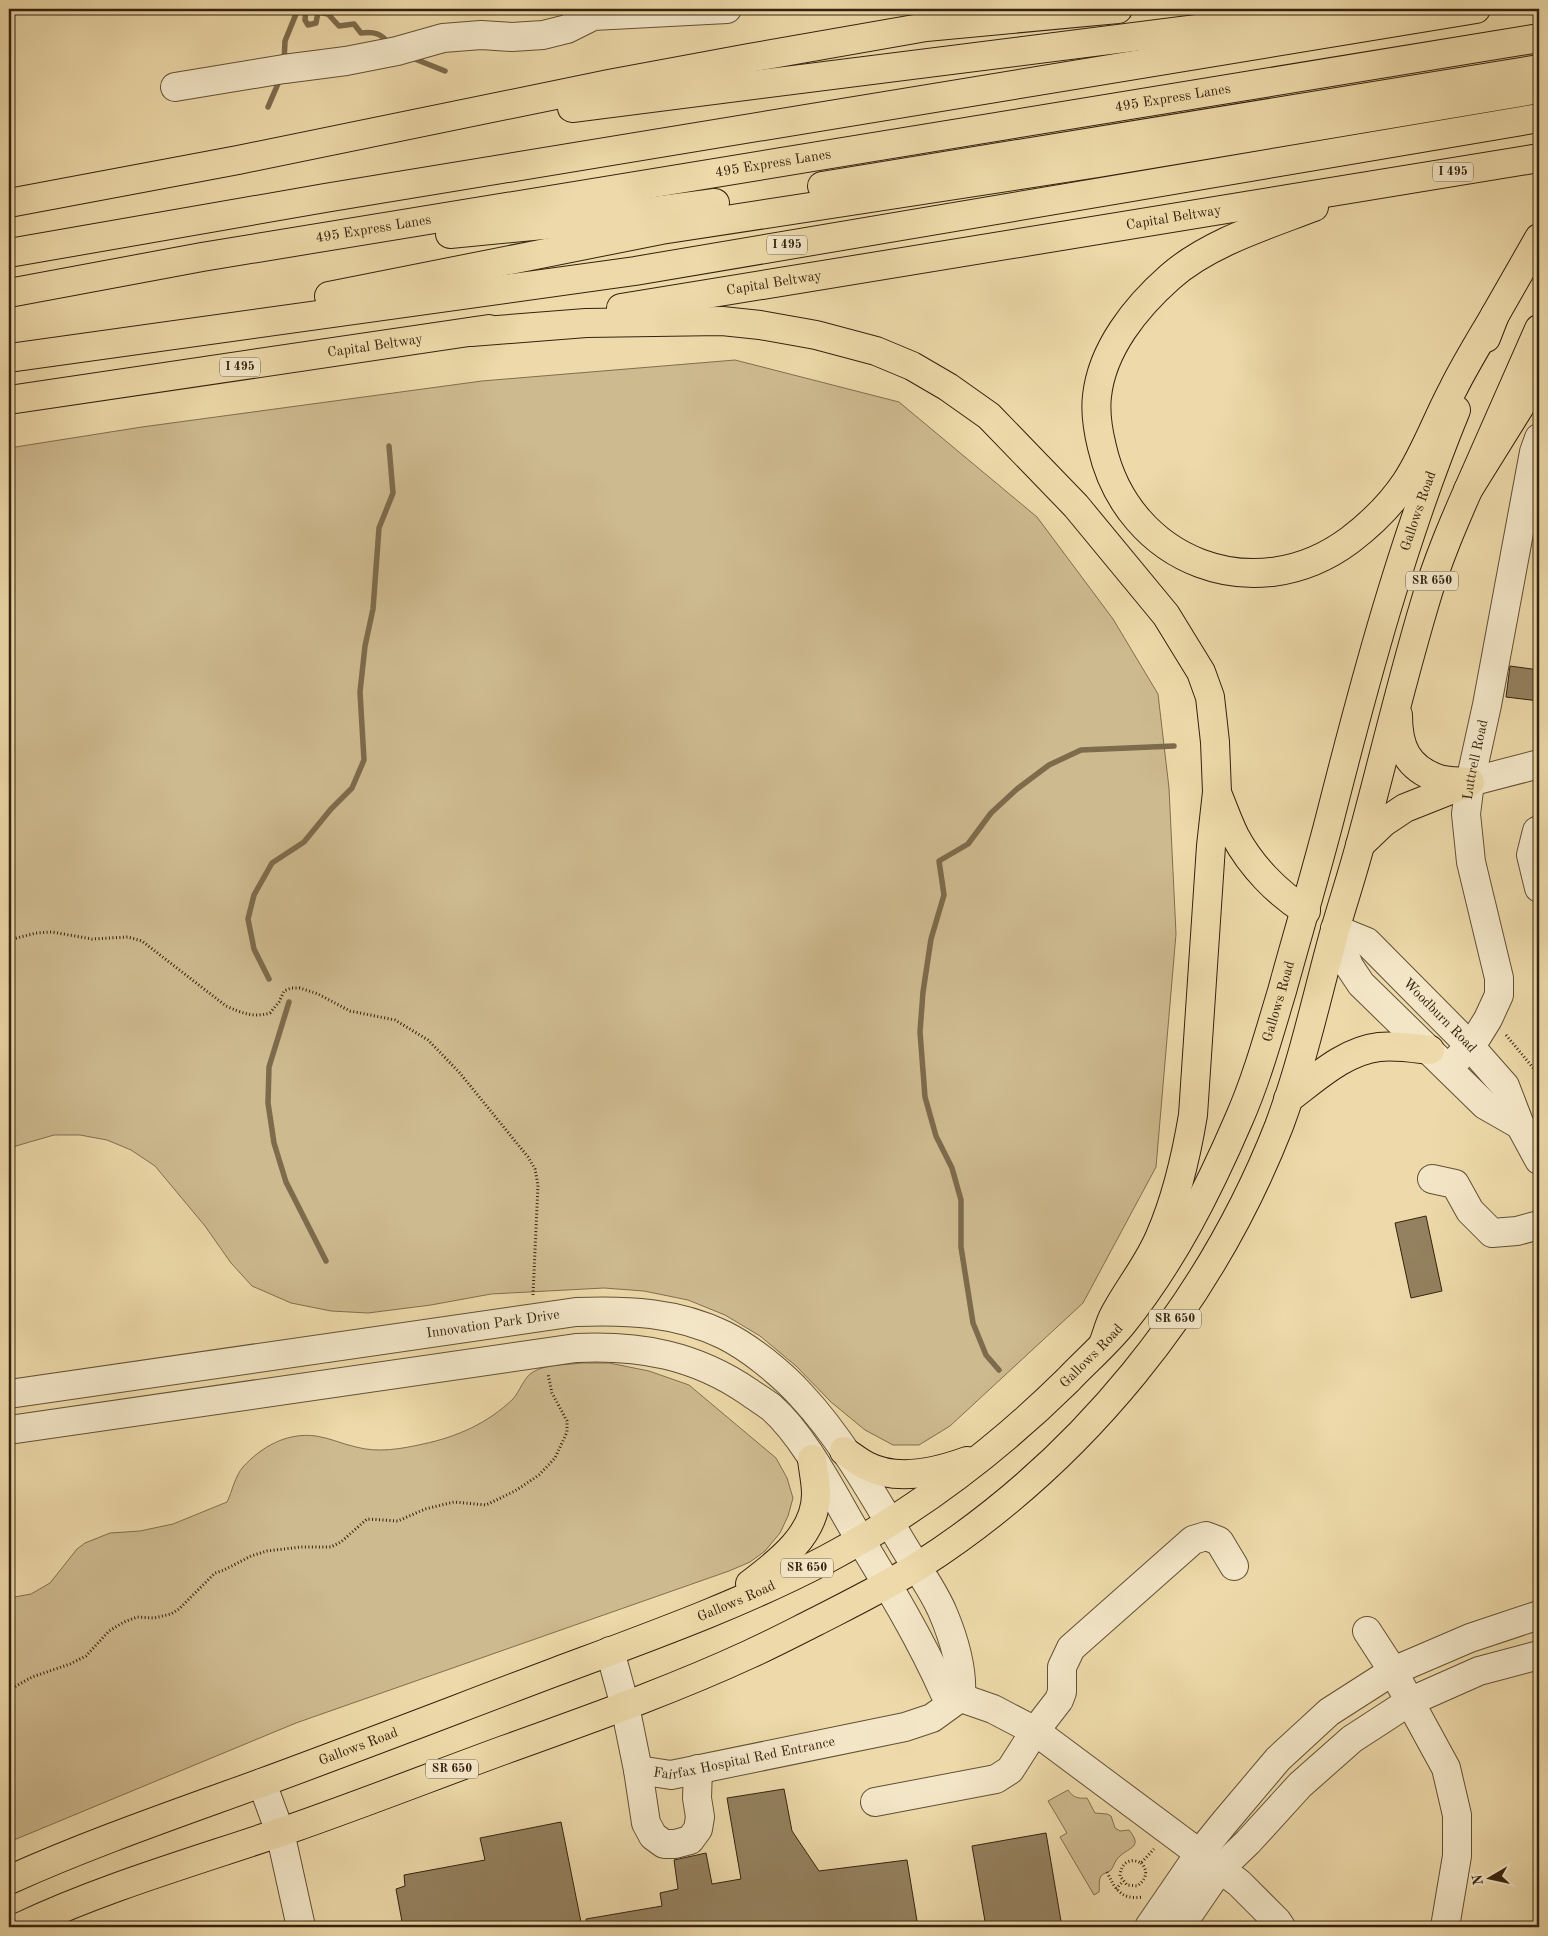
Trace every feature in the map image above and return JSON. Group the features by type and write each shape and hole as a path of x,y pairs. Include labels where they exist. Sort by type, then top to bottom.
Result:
{"main road":[{"path":"9,202 238,160 609,84 926,27 1118,9"},
{"path":"353,136 1354,9"},
{"path":"9,253 325,198 1476,9"},
{"name":"495 Express Lanes","path":"9,293 202,257 1539,38"},
{"path":"202,257 564,223 739,199 1539,69"},
{"path":"21,356 661,230 1098,163 1539,89"},
{"name":"I 495","path":"21,356 635,271 1539,118"},
{"name":"Capital Beltway","path":"9,400 471,332 1539,158"},
{"path":"1367,186 1255,229 1195,259 1171,276 1126,325 1111,350 1102,373 1097,395 1097,416 1107,469 1121,498 1139,523 1161,542 1195,562 1229,572 1282,571 1315,560 1344,544 1376,517 1406,482 1453,387 1495,314"},
{"name":"Gallows Road","path":"9,1880 59,1858 262,1783 721,1608 824,1560 860,1540 936,1492 983,1456 1033,1415 1120,1327 1139,1302 1179,1241 1212,1180 1242,1113 1262,1057 1306,910 1393,586 1438,454 1495,314 1539,238"},
{"path":"471,332 548,325 636,321 722,321 760,325 816,335 876,351 912,366 948,387 989,416 1076,506 1166,615 1201,672 1210,697 1215,742 1217,792 1211,846 1193,1115 1186,1156 1175,1199 1160,1238 1114,1316 1103,1344"},
{"name":"SR 650","path":"20,1927 50,1921 114,1888 280,1832 625,1706 749,1654 887,1585 945,1548 1027,1484 1077,1438 1116,1395 1195,1291 1227,1238 1276,1133 1316,1007 1335,929 1360,845 1426,599 1443,549 1539,329"},
{"path":"1468,490 1539,376"},
{"path":"1399,697 1398,722 1400,738 1406,757 1418,768 1440,779 1470,782"},
{"path":"1360,845 1384,822 1405,808 1470,782"},
{"name":"Woodburn Road","path":"1217,792 1235,836 1247,856 1265,877 1294,904 1335,929"},
{"path":"1288,1099 1330,1068 1362,1050 1391,1046 1430,1050"},
{"path":"844,1451 867,1466 884,1472 900,1474 934,1471 983,1456"},
{"path":"721,1608 771,1568 800,1539 814,1511 816,1493 812,1459"}],"street":[{"path":"175,87 397,52 443,38 481,35 512,37 543,35 567,29 593,16 727,9"},
{"name":"Luttrell Road","path":"1449,1068 1479,1033 1499,995 1499,978 1470,862 1466,814 1470,782 1495,707 1531,513 1534,452 1539,438"},
{"path":"1470,782 1539,764"},
{"path":"1539,830 1537,831 1531,855 1539,888"},
{"path":"1335,929 1349,966 1361,984 1485,1104 1520,1125"},
{"name":"Woodburn Road","path":"1335,929 1367,942 1469,1046 1505,1086 1520,1125 1539,1160"},
{"path":"1432,1179 1455,1184 1470,1211 1492,1233 1517,1231 1539,1224"},
{"name":"Innovation Park Drive","path":"9,1394 576,1312 634,1311 698,1324 725,1336 780,1374 821,1418 889,1522 943,1612 958,1655 962,1681 961,1697"},
{"path":"9,1430 576,1348 624,1348 670,1355 693,1363 720,1374 771,1407 790,1429 812,1459 887,1585 931,1663 944,1692 993,1709 1035,1731 1239,1883 1281,1927"},
{"path":"875,1802 996,1779 1010,1770 1035,1731 1059,1700 1062,1692 1062,1667 1070,1648 1193,1540 1206,1536 1219,1541 1234,1566"},
{"path":"1149,1927 1209,1862 1278,1759 1329,1712 1393,1671 1470,1638 1539,1615"},
{"path":"1367,1631 1393,1671 1446,1768 1458,1815 1457,1856 1445,1927"},
{"name":"Fairfax Hospital Red Entrance","path":"610,1651 625,1706 638,1770 670,1775 905,1727 932,1718 961,1697"},
{"path":"1180,1927 1209,1862 1248,1842 1300,1785 1352,1739 1409,1702 1478,1671 1539,1654"},
{"path":"638,1770 646,1823 653,1836 658,1840 664,1844 675,1844 690,1840 698,1829 700,1817 697,1798 698,1769"},
{"path":"262,1783 280,1832 304,1926"}],"path":[{"path":"9,940 36,933 52,932 92,939 128,936 142,941 226,1006 250,1016 270,1013 279,1002 284,991 291,988 300,988 325,997 350,1011 395,1020 428,1040 459,1072 528,1157 535,1170 538,1185 533,1285 537,1317"},
{"path":"1505,1034 1539,1074"},
{"path":"9,1690 32,1677 70,1664 86,1656 109,1631 124,1622 137,1618 154,1618 171,1614 179,1609 215,1573 251,1556 284,1548 331,1546 341,1542 367,1520 398,1521 425,1509 454,1502 486,1505 515,1491 539,1476 555,1458 567,1432 567,1421 552,1394 544,1353"},
{"path":"1141,1863 1153,1848 1158,1854 1174,1835"},
{"path":"1133,1860 1141,1863 1146,1872 1142,1883 1132,1886 1123,1881 1120,1876 1123,1865 1127,1861 1133,1860"},
{"path":"1107,1872 1116,1889 1125,1895 1146,1896"},
{"path":"1116,1889 1123,1881"}],"shaded area":[{"path":"735,360 899,402 1037,517 1113,619 1158,694 1169,788 1176,934 1156,1167 1083,1303 950,1426 919,1445 893,1445 865,1430 831,1402 796,1366 760,1336 725,1315 688,1300 644,1291 604,1288 491,1294 431,1305 368,1313 331,1311 291,1303 252,1286 231,1263 205,1226 155,1166 131,1150 107,1140 80,1135 54,1135 9,1148 9,448 142,427 482,381"},
{"path":"582,1363 609,1363 649,1371 689,1385 776,1458 787,1478 793,1498 788,1516 780,1533 765,1551 750,1562 729,1571 296,1723 9,1842 9,1598 31,1594 50,1583 77,1549 85,1543 110,1533 140,1531 173,1524 227,1502 243,1467 258,1453 275,1442 305,1435 326,1438 364,1449 390,1450 436,1441 471,1428 503,1408 513,1399 527,1377 538,1369"},
{"path":"1068,1790 1076,1797 1087,1798 1095,1813 1111,1816 1115,1828 1120,1831 1129,1830 1135,1840 1134,1846 1118,1858 1111,1870 1101,1876 1099,1892 1094,1895 1060,1837 1067,1833 1048,1801"}],"building":[{"path":"1510,666 1539,670 1539,701 1506,697"},
{"path":"1426,1216 1442,1291 1411,1298 1395,1223"},
{"path":"784,1789 792,1831 819,1871 907,1860 918,1927 587,1927 586,1919 662,1906 660,1893 678,1889 674,1860 706,1853 712,1884 741,1879 727,1798"},
{"path":"561,1822 582,1927 403,1927 396,1889 405,1886 404,1875 485,1860 480,1838"},
{"path":"1046,1833 1062,1927 986,1927 972,1846"}],"waterway":[{"path":"284,63 285,41 296,14 296,9"},
{"path":"306,9 305,20 308,25 316,23 318,12 328,14 339,26 354,24 361,33 370,32 377,34 390,44"},
{"path":"410,57 445,71"},
{"path":"268,107 280,79"},
{"path":"269,979 254,949 248,919 254,895 272,863 304,842 331,809 352,788 364,760 360,692 365,646 373,609 379,528 393,493 389,446"},
{"path":"999,1370 986,1355 973,1323 961,1247 961,1200 952,1168 936,1136 925,1097 920,1032 923,992 931,939 944,895 939,861 968,844 991,813 1017,789 1049,765 1081,750 1174,746"},
{"path":"289,1002 269,1067 268,1103 274,1143 286,1182 326,1261"}]}
